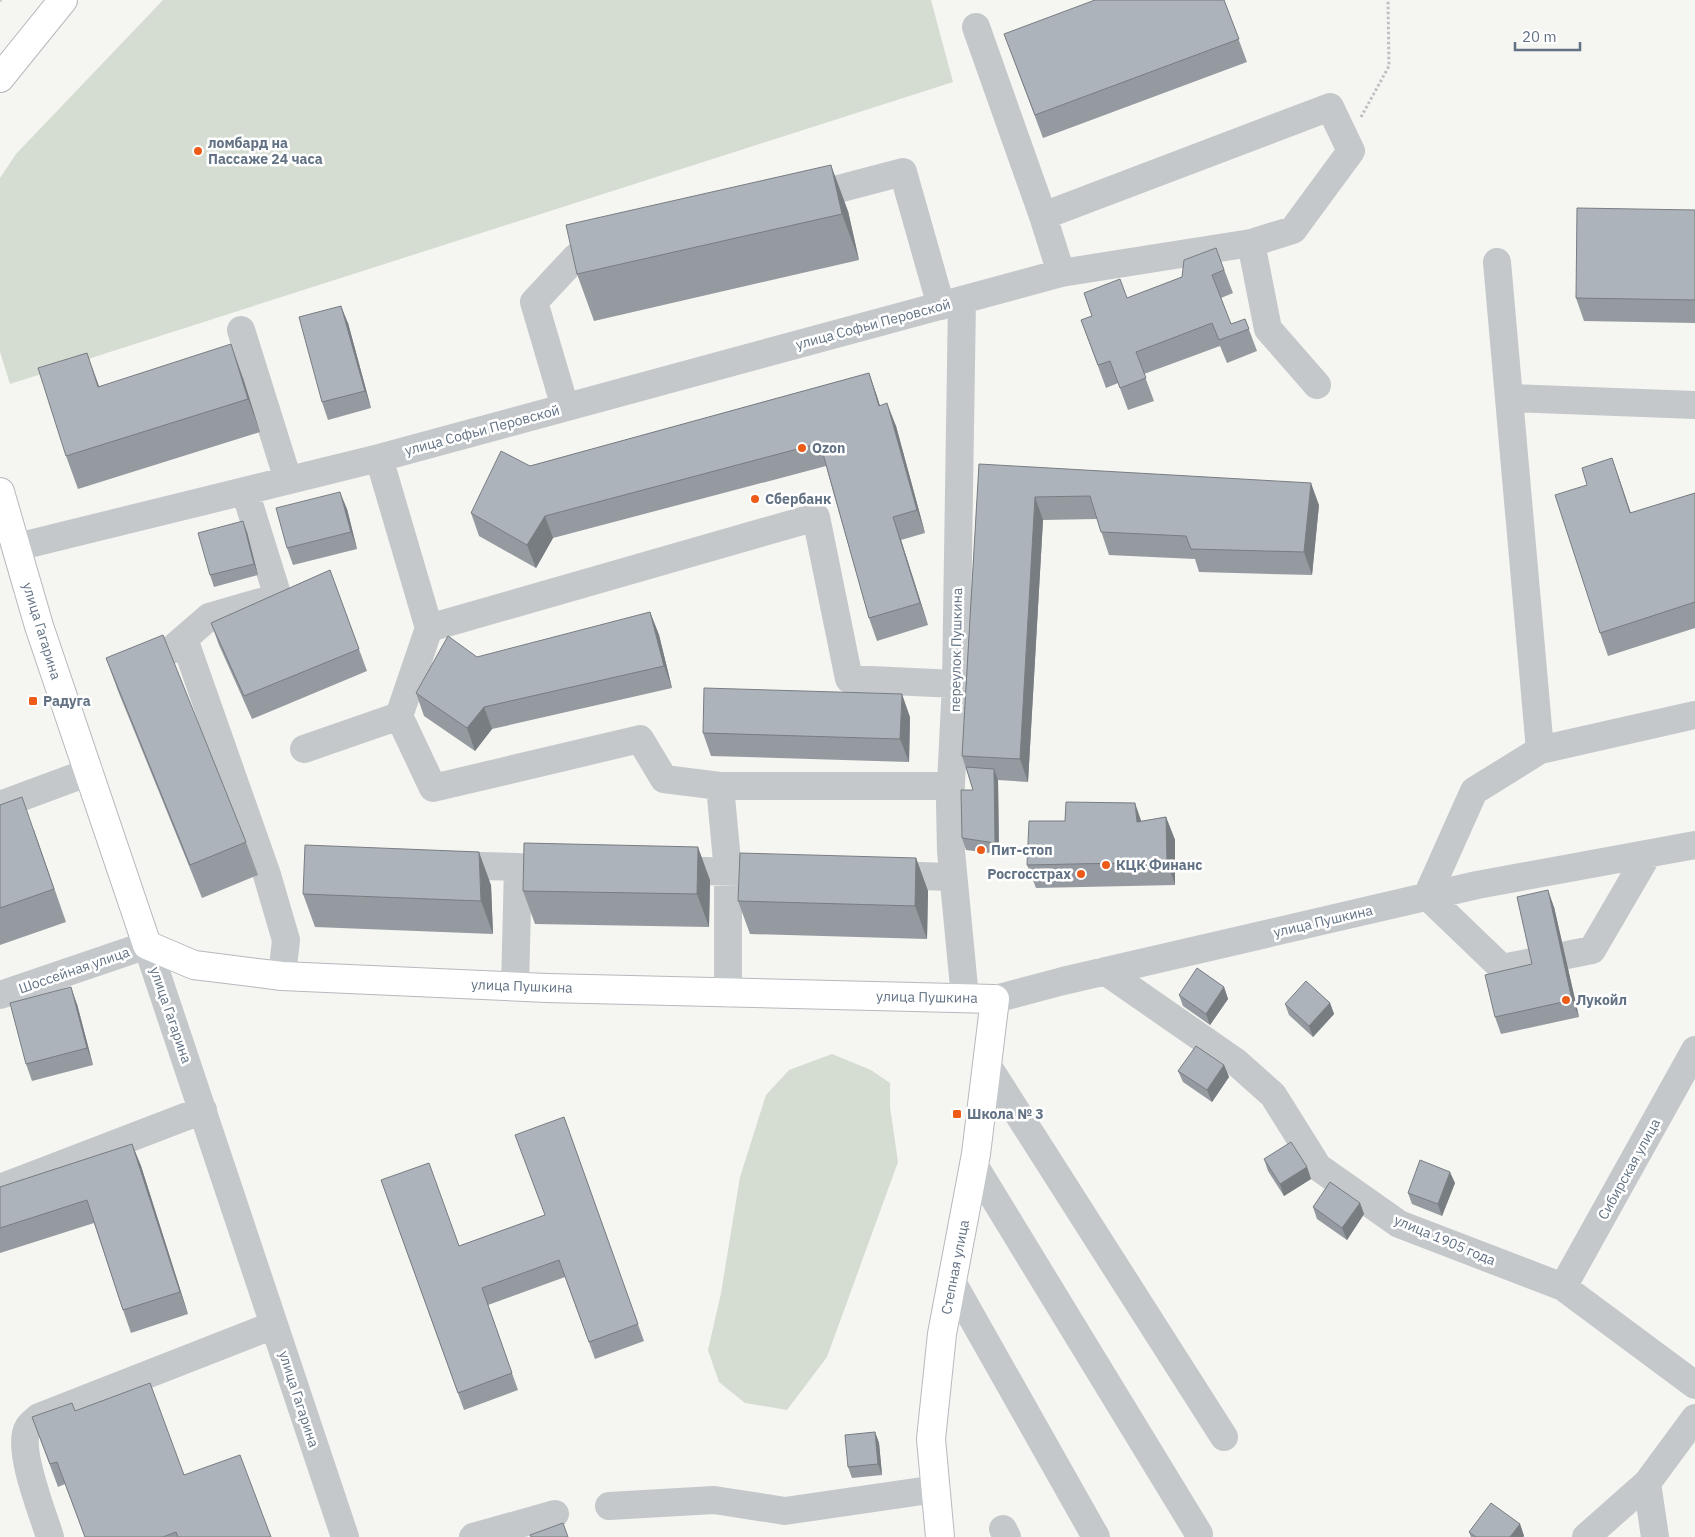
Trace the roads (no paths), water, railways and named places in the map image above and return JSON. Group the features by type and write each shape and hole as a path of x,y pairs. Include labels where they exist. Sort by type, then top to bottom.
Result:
{"main road":[{"path":"0,78 62,0"},
{"name":"улица Гагарина","path":"0,492 8,548 39,626 147,945"},
{"name":"улица Пушкина","path":"147,945 194,965 282,976 515,986 995,999"},
{"name":"Степная улица","path":"940,1537 931,1439 942,1334 974,1165 995,999"}],"street":[{"path":"976,27 1043,216 1061,274"},
{"name":"улица Софьи Перовской","path":"8,548 379,458 1061,274 1250,243 1293,230 1351,151 1330,106 1043,216"},
{"name":"переулок Пушкина","path":"778,204 904,172 951,303 956,684 951,786 953,877 965,998"},
{"path":"564,408 534,302 576,257 634,242"},
{"path":"1250,243 1268,330 1317,385"},
{"path":"1498,262 1540,750"},
{"path":"241,330 288,480"},
{"path":"1510,398 1695,405"},
{"path":"379,458 429,628 399,716 433,788 640,739 664,779 720,786 951,786"},
{"path":"159,660 209,617 278,597 245,491"},
{"path":"429,628 816,517 849,679 956,684"},
{"path":"184,639 267,875 284,930 286,940 282,976"},
{"path":"1648,854 1592,950 1502,968 1427,896 1474,792 1540,750 1695,715"},
{"path":"304,749 399,716"},
{"path":"0,805 3,802 89,772"},
{"path":"720,786 728,872 728,992"},
{"name":"улица Пушкина","path":"995,999 1105,971 1477,885 1695,845"},
{"path":"423,864 588,868"},
{"path":"515,986 518,867"},
{"path":"648,870 806,874"},
{"path":"855,875 953,877"},
{"name":"Шоссейная улица","path":"0,995 147,945"},
{"name":"улица Гагарина","path":"147,945 345,1537"},
{"name":"улица 1905 года","path":"1105,971 1236,1062 1273,1095 1318,1167 1399,1224 1563,1287 1695,1385"},
{"name":"Сибирская улица","path":"1563,1287 1695,1050"},
{"path":"987,1065 1224,1437"},
{"path":"0,1188 203,1110"},
{"path":"974,1165 1199,1534"},
{"path":"952,1282 1096,1537"},
{"path":"50,1537 26,1461 25,1442 28,1428 39,1417 274,1325"},
{"path":"1586,1537 1647,1483 1695,1418"},
{"path":"1647,1483 1655,1537"},
{"path":"609,1506 714,1500 785,1511 936,1490"},
{"path":"473,1537 555,1514"}],"place":[{"name":"ломбард на Пассаже 24 часа","path":"198,151"},
{"name":"Ozon","path":"802,448"},
{"name":"Сбербанк","path":"755,499"},
{"name":"Радуга","path":"33,701"},
{"name":"Пит-стоп","path":"981,850"},
{"name":"КЦК Финанс","path":"1106,865"},
{"name":"Росгосстрах","path":"1081,874"},
{"name":"Лукойл","path":"1566,1000"},
{"name":"Школа № 3","path":"957,1114"}]}
